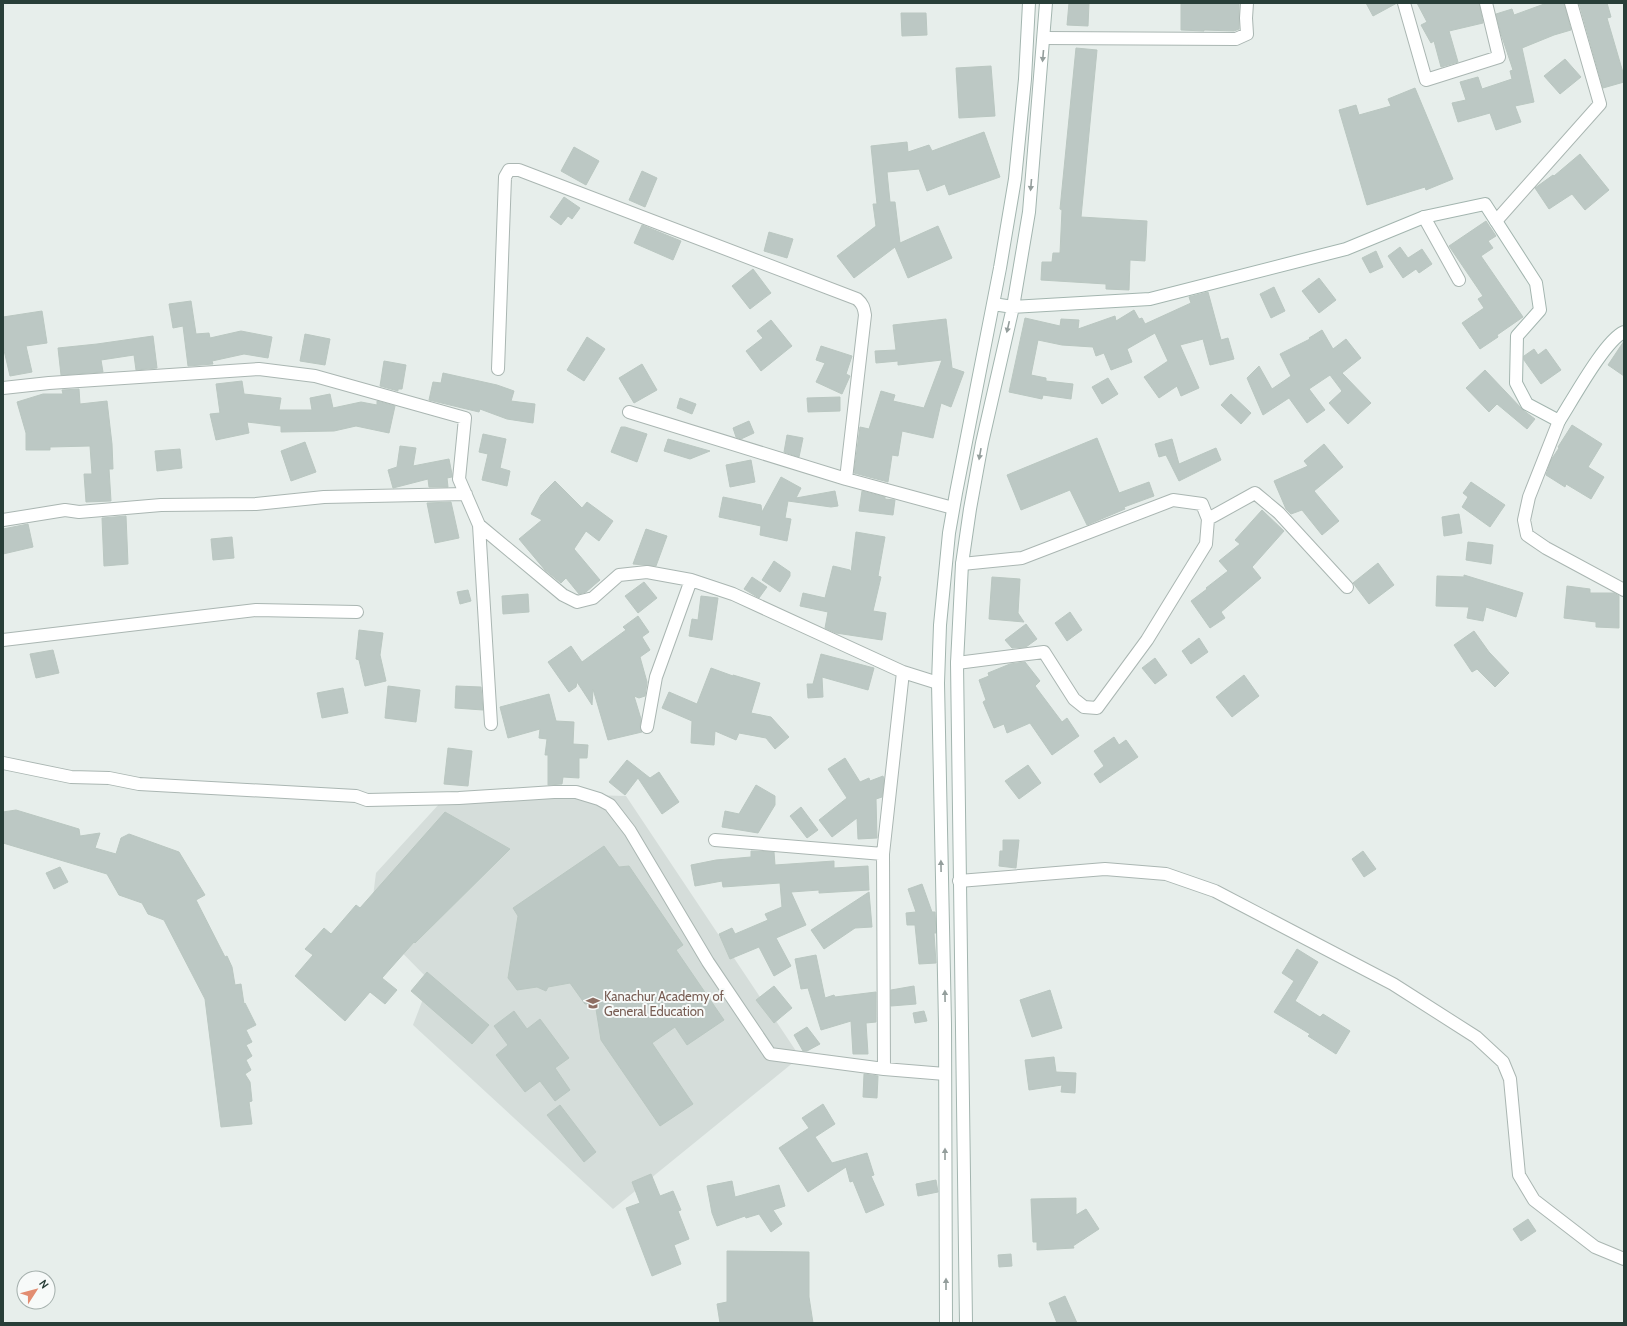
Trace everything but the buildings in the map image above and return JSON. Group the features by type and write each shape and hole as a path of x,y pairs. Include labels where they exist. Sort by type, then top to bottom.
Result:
{"street":[{"path":"946,1323 945,1024 938,683 940,625 943,583 953,508 993,304 1015,180 1024,94 1029,3"},
{"path":"966,1323 957,664 962,564 982,443 1013,307 1029,212 1046,3"},
{"path":"1044,38 1236,39 1247,34 1247,3"},
{"path":"1404,3 1426,80 1499,57 1486,3"},
{"path":"1496,221 1600,104 1571,3"},
{"path":"498,369 505,177 509,170 519,170 850,296 862,303 865,315 846,478"},
{"path":"993,304 1013,307 1150,299 1346,249 1424,217 1484,204 1536,283 1540,310 1518,336 1516,383 1527,404 1559,421"},
{"path":"1424,217 1459,280"},
{"path":"1624,332 1618,334 1600,356 1559,421 1529,497 1524,520 1527,535 1546,548 1624,590"},
{"path":"3,388 49,383 259,370 315,376 465,418 459,479 479,525 491,724"},
{"path":"629,412 846,478 953,508"},
{"path":"1208,520 1255,493 1279,513 1347,587"},
{"path":"3,520 65,510 79,512 161,505 256,504 324,497 466,494"},
{"path":"957,664 1044,652 1074,699 1084,707 1097,708 1147,640 1206,544 1208,520 1202,504 1173,500 1022,558 962,564"},
{"path":"479,525 563,595 577,602 593,598 619,575 647,572 691,580 733,594 902,672 938,683"},
{"path":"647,727 656,677 691,580"},
{"path":"3,640 256,610 357,612"},
{"path":"884,1069 883,854 902,672"},
{"path":"939,734 958,735"},
{"path":"3,763 71,777 109,778 139,784 356,796 367,800 459,798 554,792 576,792 599,799 610,805 630,830 708,962 770,1054 884,1069 945,1074"},
{"path":"715,840 883,854"},
{"path":"959,881 1105,869 1166,874 1215,891 1392,984 1476,1037 1503,1062 1510,1079 1519,1175 1534,1200 1595,1246 1624,1259"},
{"path":"945,1024 961,1026"},
{"path":"946,1261 965,1261"}],"shaded area":[{"name":"Kanachur Academy of General Education","path":"451,791 626,796 800,1057 613,1209 413,1025 430,981 370,920 376,873"}],"place":[{"name":"Kanachur Academy of General Education","path":"593,1003"}]}
